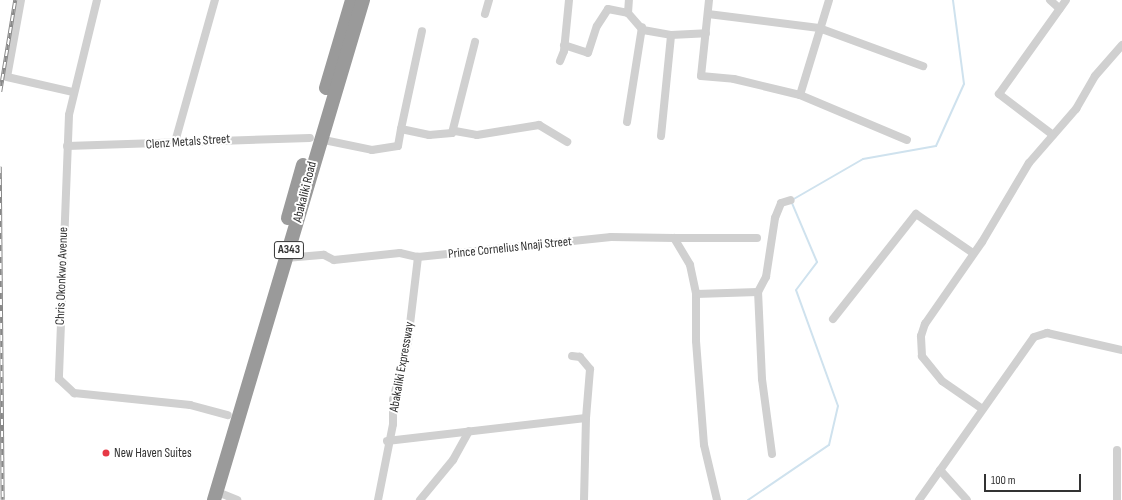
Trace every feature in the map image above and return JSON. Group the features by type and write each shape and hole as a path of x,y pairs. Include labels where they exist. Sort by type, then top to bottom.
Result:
{"highway":[{"name":"Abakaliki Road","path":"214,496 286,258 315,138 352,0"},
{"name":"Abakaliki Road","path":"204,500 228,415 265,305 315,138 363,0"}],"street":[{"path":"21,0 7,77 73,92"},
{"name":"Chris Okonkwo Avenue","path":"97,0 73,92 67,146 59,379 74,393 190,405 228,415"},
{"path":"175,142 215,0"},
{"path":"485,14 489,0"},
{"path":"560,61 564,45 568,0"},
{"path":"628,13 629,0"},
{"path":"709,0 701,76 734,79 800,94 907,140"},
{"path":"800,94 819,28 829,0"},
{"path":"1050,0 1060,9"},
{"path":"1053,135 999,94 1066,0"},
{"path":"564,45 588,53 605,12 608,9 628,13 642,27 671,35 706,33"},
{"path":"708,14 819,28 923,66"},
{"path":"627,122 642,27"},
{"path":"422,31 401,129 442,136 455,130 478,135 540,125 567,142"},
{"path":"661,136 671,35"},
{"path":"455,130 475,42"},
{"path":"981,408 931,370 922,356 921,336 1029,163 1085,96 1094,76 1122,45"},
{"name":"Clenz Metals Street","path":"67,146 315,138 372,150 398,146 401,129"},
{"path":"772,454 762,379 758,292 766,277 775,218 781,203 791,200"},
{"path":"833,319 916,214 973,253"},
{"name":"Prince Cornelius Nnaji Street","path":"286,258 324,255 334,260 400,253 418,257 611,237 757,238"},
{"path":"674,238 690,265 696,294 696,341 704,445 717,500"},
{"name":"Abakaliki Expressway","path":"378,500 387,441 408,341 418,257"},
{"path":"696,294 758,292"},
{"path":"918,500 940,470 981,408 1034,338 1047,333 1122,350"},
{"path":"572,356 580,357 590,368 592,384 586,418 584,500"},
{"path":"387,441 468,430 586,418"},
{"path":"420,500 453,460 468,430"},
{"path":"1117,450 1117,500"},
{"path":"940,470 967,500"},
{"path":"214,496 237,500"}],"waterway":[{"path":"792,200 863,159 936,146 964,84 953,0"},
{"path":"748,500 829,445 838,406 796,290 817,262 792,203"}],"railway":[{"path":"0,92 15,0"},
{"path":"0,167 3,500"}],"place":[{"name":"New Haven Suites","path":"106,453"}]}
